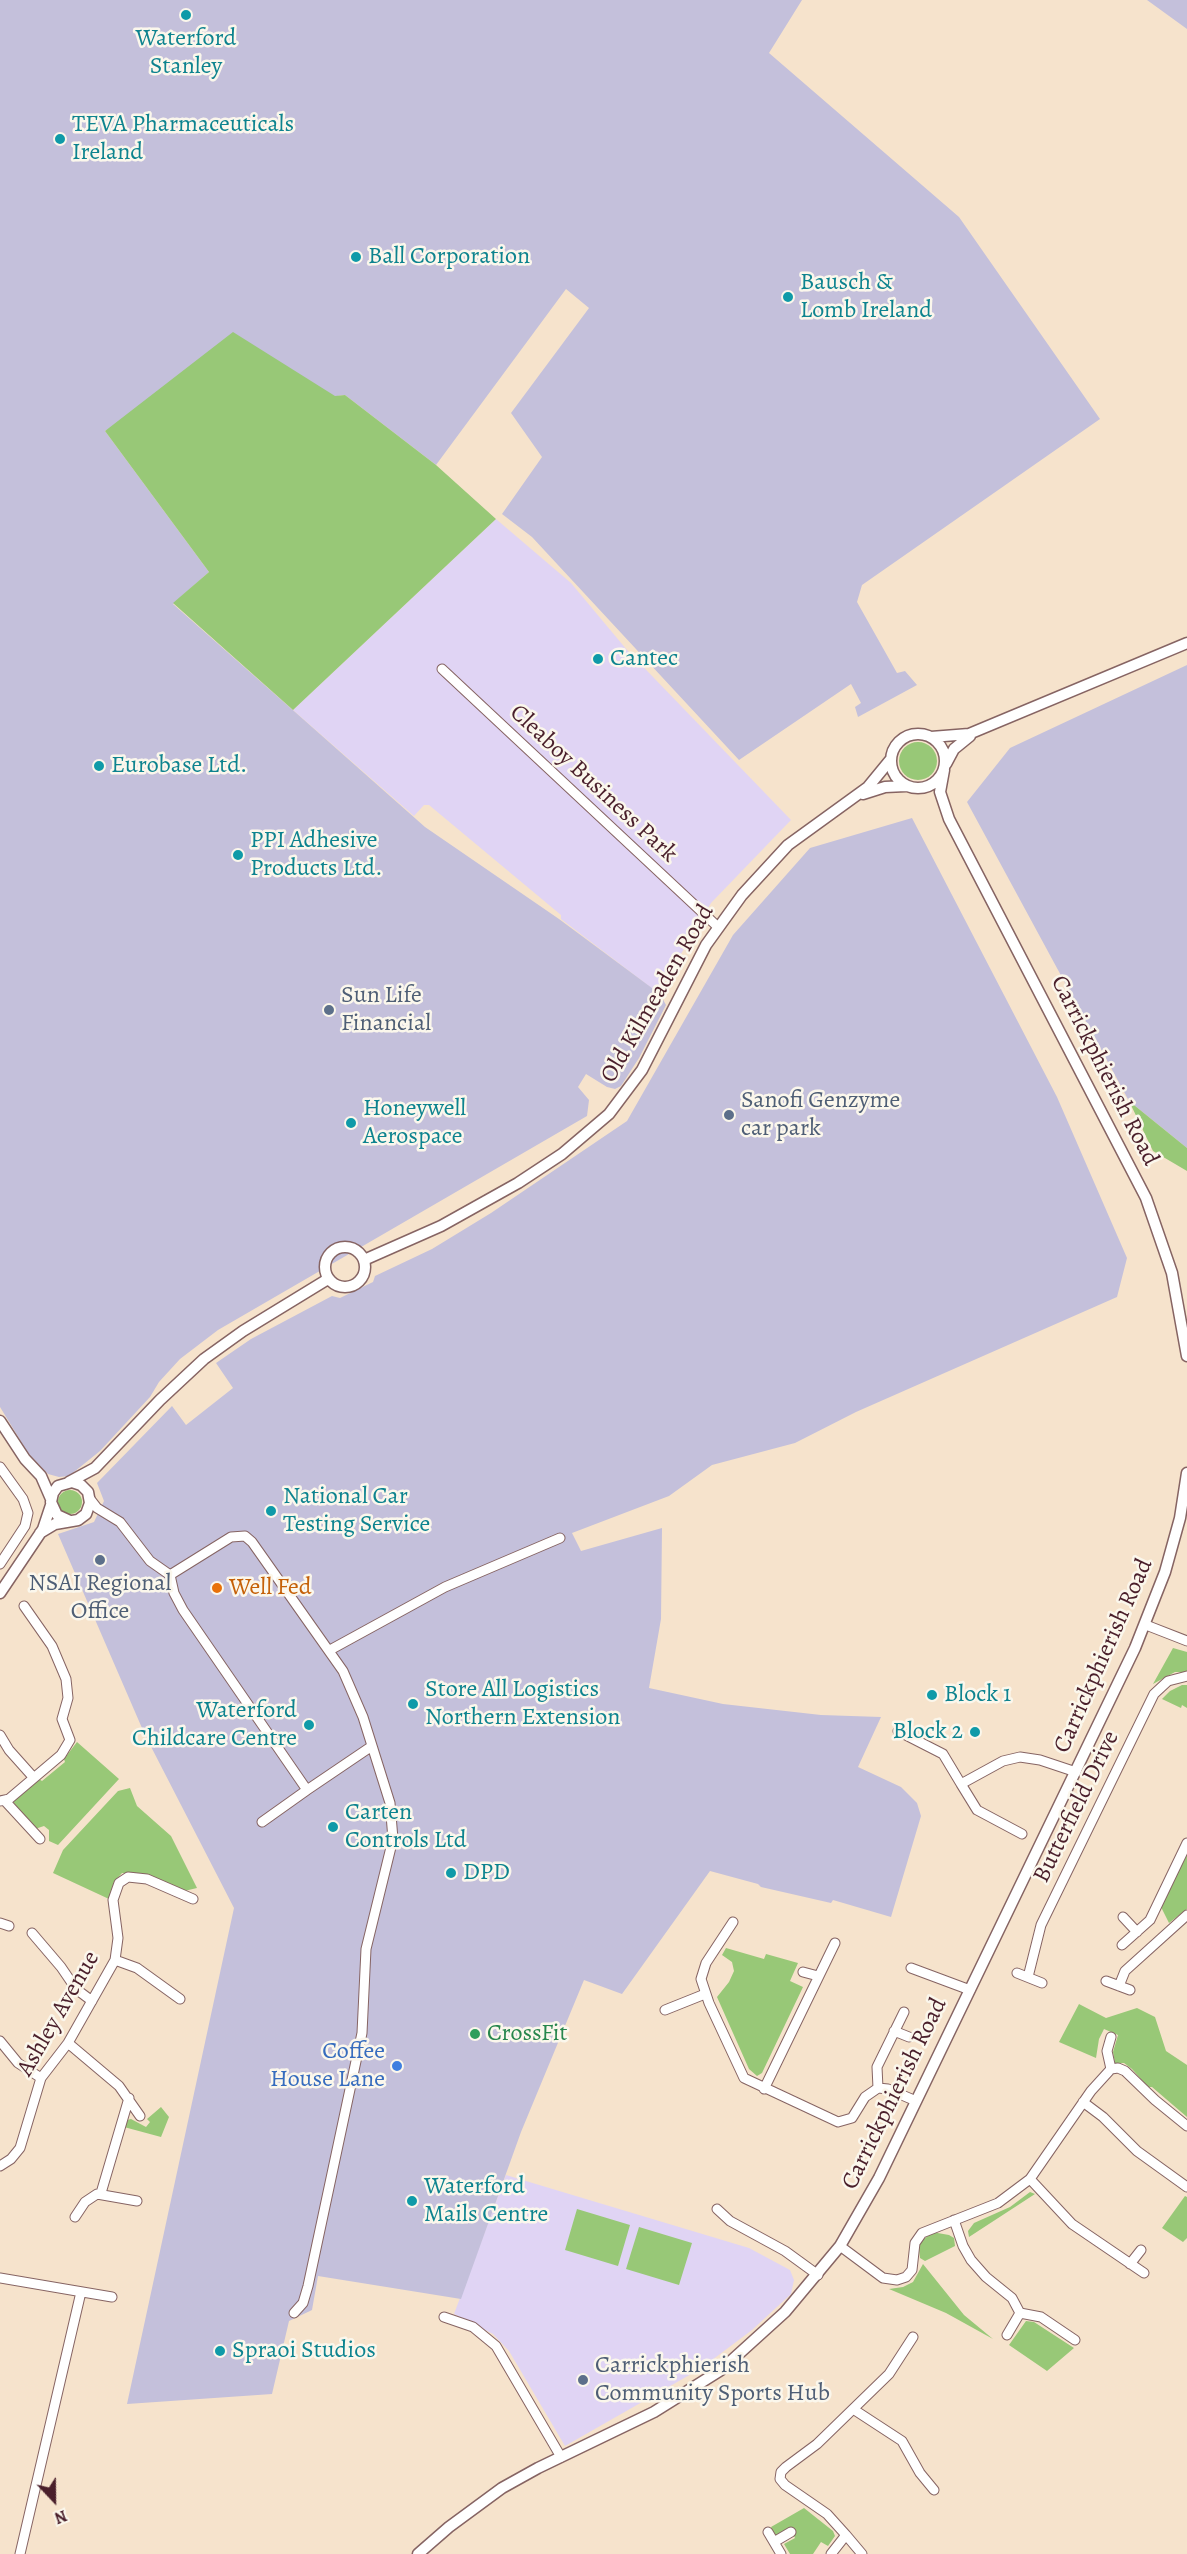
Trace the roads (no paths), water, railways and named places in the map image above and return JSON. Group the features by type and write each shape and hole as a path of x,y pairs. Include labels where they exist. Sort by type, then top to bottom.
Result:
{"street":[{"path":"980,730 954,749 945,768 931,786 911,787 896,776 891,759 895,747 905,737 919,734 931,737 961,736 980,730 1187,643"},
{"name":"Cleaboy Business Park","path":"442,669 718,927"},
{"path":"931,737 943,748 945,768"},
{"name":"Old Kilmeaden Road","path":"364,1260 441,1226 518,1184 562,1154 603,1120 621,1101 642,1070 696,964 718,927 753,882 788,845 850,801 876,779 891,759"},
{"name":"Carrickphierish Road","path":"945,768 940,792 949,819"},
{"name":"Old Kilmeaden Road","path":"850,801 876,789 911,787"},
{"name":"Carrickphierish Road","path":"911,787 938,803 949,819 1146,1198 1172,1273 1187,1356"},
{"path":"344,1246 354,1248 364,1260 363,1276 353,1285 340,1286 328,1279 324,1266 334,1249 344,1246"},
{"path":"0,1593 40,1533 55,1490 95,1468 160,1400 204,1359 243,1331 328,1279"},
{"path":"0,1421 41,1476 57,1515 76,1519 89,1509 89,1496 95,1468"},
{"path":"0,1467 23,1498 28,1513 25,1526 0,1564"},
{"name":"Carrickphierish Road","path":"418,2554 449,2527 502,2488 654,2412 714,2375 771,2326 818,2276 840,2246 875,2186 1146,1625 1173,1544 1187,1473"},
{"path":"41,1476 81,1485 97,1508 123,1525 150,1561 170,1575 174,1593 183,1610 307,1790"},
{"path":"40,1533 55,1524 93,1514 111,1516"},
{"path":"170,1575 236,1535 245,1536 261,1553 330,1650 352,1689 393,1812 393,1839 366,1949 363,2022 359,2049 308,2286 303,2303 294,2313"},
{"path":"330,1650 444,1587 560,1538"},
{"path":"24,1606 52,1646 69,1689 62,1719 70,1738 65,1752 3,1801 40,1839"},
{"path":"1146,1625 1187,1641"},
{"name":"Butterfield Drive","path":"1028,1977 1041,1925 1154,1694 1168,1681 1187,1676"},
{"path":"898,1731 938,1750 950,1763 977,1810 1022,1834"},
{"path":"0,1735 9,1750 34,1778"},
{"path":"262,1822 372,1746"},
{"path":"961,1784 1010,1758 1041,1760 1076,1772"},
{"path":"1122,1945 1150,1920 1187,1843"},
{"name":"Ashley Avenue","path":"0,2166 11,2159 20,2148 41,2078 68,2043 115,1960 118,1938 113,1906 119,1883 132,1877 152,1881 193,1899"},
{"path":"1119,1986 1125,1971 1187,1915"},
{"path":"1123,1917 1137,1932"},
{"path":"733,1922 703,1969 701,1979 705,1994 740,2073 746,2080 838,2122 852,2118 865,2097 878,2088 888,2089 916,2101"},
{"path":"32,1933 76,1989 92,2001"},
{"path":"764,2089 835,1943"},
{"path":"115,1960 137,1968 180,1999"},
{"path":"911,1968 970,1990"},
{"path":"803,1972 818,1977"},
{"path":"1017,1973 1042,1983"},
{"path":"1106,1981 1130,1990"},
{"path":"664,2012 705,1994"},
{"path":"878,2088 877,2067 904,2012"},
{"path":"894,2031 909,2037"},
{"path":"1111,2037 1107,2051 1111,2069"},
{"path":"0,2041 18,2063 41,2078"},
{"path":"68,2043 119,2086 140,2116"},
{"path":"840,2246 883,2278 897,2280 906,2277 912,2270 914,2247 918,2236 931,2228 998,2203 1030,2179 1098,2081 1111,2069"},
{"path":"1111,2069 1125,2071 1187,2126"},
{"path":"101,2193 129,2098"},
{"path":"1083,2102 1103,2117 1137,2151 1187,2187"},
{"path":"1030,2179 1072,2223 1144,2273"},
{"path":"75,2217 85,2202 101,2193 137,2201"},
{"path":"717,2209 730,2221 785,2251 818,2276"},
{"path":"954,2220 963,2246 971,2260 986,2277 1012,2298 1020,2313"},
{"path":"1130,2264 1141,2250"},
{"path":"0,2278 112,2297"},
{"path":"20,2554 81,2292"},
{"path":"1007,2335 1020,2313"},
{"path":"1020,2313 1041,2317 1075,2340"},
{"path":"444,2317 473,2327 496,2346 561,2457"},
{"path":"861,2554 827,2514 785,2485 780,2479 781,2472 817,2444 889,2374 913,2337"},
{"path":"853,2409 902,2442 920,2473 934,2490"},
{"path":"768,2532 781,2554"},
{"path":"774,2542 791,2532"},
{"path":"831,2554 846,2535"}],"place":[{"name":"Waterford Stanley","path":"186,15"},
{"name":"TEVA Pharmaceuticals Ireland","path":"60,139"},
{"name":"Ball Corporation","path":"356,257"},
{"name":"Bausch & Lomb Ireland","path":"788,297"},
{"name":"Cantec","path":"598,659"},
{"name":"Eurobase Ltd.","path":"99,766"},
{"name":"PPI Adhesive Products Ltd.","path":"238,855"},
{"name":"Sun Life Financial","path":"329,1010"},
{"name":"Sanofi Genzyme car park","path":"729,1115"},
{"name":"Honeywell Aerospace","path":"351,1123"},
{"name":"National Car Testing Service","path":"271,1511"},
{"name":"NSAI Regional Office","path":"100,1560"},
{"name":"Well Fed","path":"217,1588"},
{"name":"Block 1","path":"932,1695"},
{"name":"Store All Logistics Northern Extension","path":"413,1704"},
{"name":"Waterford Childcare Centre","path":"309,1725"},
{"name":"Block 2","path":"975,1732"},
{"name":"Carten Controls Ltd","path":"333,1827"},
{"name":"DPD","path":"451,1873"},
{"name":"CrossFit","path":"475,2034"},
{"name":"Coffee House Lane","path":"397,2066"},
{"name":"Waterford Mails Centre","path":"412,2201"},
{"name":"Spraoi Studios","path":"220,2351"},
{"name":"Carrickphierish Community Sports Hub","path":"583,2380"}]}
